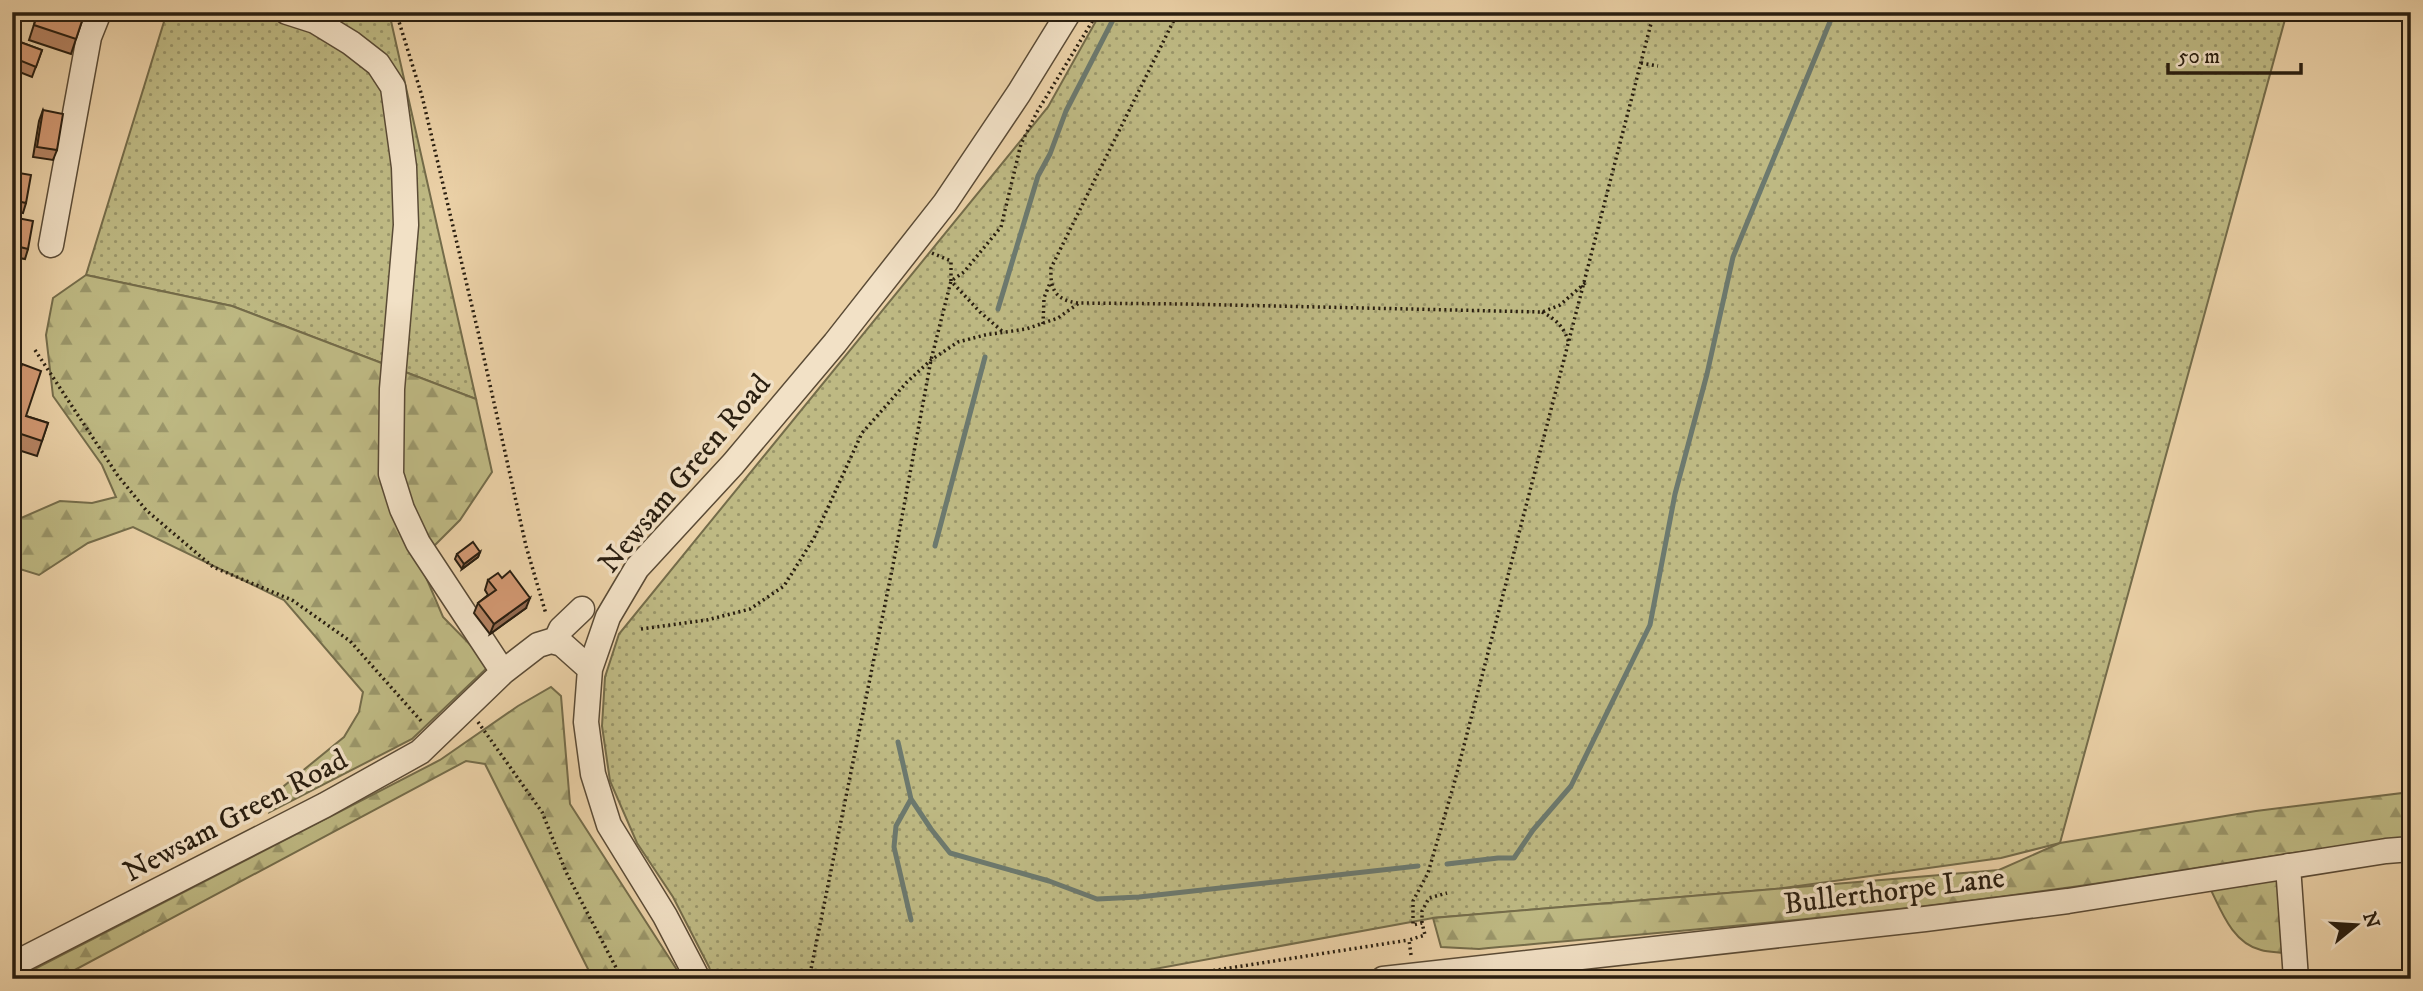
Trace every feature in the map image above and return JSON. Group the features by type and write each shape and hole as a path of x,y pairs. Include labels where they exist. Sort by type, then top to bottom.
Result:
{"street":[{"path":"51,245 89,37 99,12"},
{"path":"287,12 315,21 351,43 378,64 393,87 404,167 406,225 392,388 391,474 402,509 418,543 503,672"},
{"name":"Newsam Green Road","path":"698,979 665,916 609,825 593,774 586,722 590,669 608,617 637,568 742,454 835,343 945,203 1019,93 1069,12"},
{"path":"582,609 561,629 555,642 562,644 590,669"},
{"name":"Newsam Green Road","path":"12,965 326,804 420,752 503,672 538,645 555,642"},
{"name":"Bullerthorpe Lane","path":"1403,977 1938,918 2411,849"},
{"path":"2288,866 2297,979"}],"path":[{"path":"396,12 422,96 526,546 555,642"},
{"path":"951,281 964,272 1001,227 1021,144 1037,112 1098,12"},
{"path":"1043,324 1044,298 1050,283 1051,268 1178,12"},
{"path":"1422,923 1413,925 1413,901 1428,873 1454,784 1654,12"},
{"path":"1641,62 1658,66"},
{"path":"809,979 894,560 931,360 951,281 951,261 912,245"},
{"path":"951,281 1003,332"},
{"path":"1050,283 1055,294 1070,302 1079,303 1542,312 1560,305 1585,283"},
{"path":"641,629 707,620 750,609 784,586 814,538 862,433 908,382 931,360 958,342 1043,324 1058,318 1079,303"},
{"path":"1542,312 1556,320 1566,332 1569,345"},
{"path":"35,351 118,476 146,510 213,567 292,600 350,640 436,737"},
{"path":"467,707 542,812 566,872 622,979"},
{"path":"1159,979 1409,940 1424,935 1422,911 1429,898 1447,893"},
{"path":"1403,977 1409,940"}],"green space":[{"path":"167,12 389,12 476,399 232,306 86,275"},
{"path":"1101,12 2287,12 2060,843 2001,858 1776,889 1433,918 1100,979 713,979 673,897 637,843 610,781 602,726 605,677 619,634 1048,107"},
{"path":"86,275 232,306 476,399 492,472 460,520 419,561 443,617 490,665 412,739 270,812 284,786 344,737 359,712 363,692 284,600 133,527 88,543 39,575 20,569 12,571 12,522 60,501 92,503 116,497 102,465 53,396 46,335 53,298"},
{"path":"551,687 561,696 570,804 679,973 680,979 593,979 485,764 466,761 58,979 15,979 440,760 518,706"},
{"path":"2411,792 2411,839 1973,900 1479,949 1441,947 1433,918 1999,870 2060,843 2256,811"},
{"path":"2278,879 2284,953 2261,950 2242,940 2223,915 2209,886"}],"building":[{"path":"38,12 85,12 76,39 34,25"},
{"path":"20,42 42,50 36,67 14,58"},
{"path":"43,110 63,114 57,150 37,147"},
{"path":"19,173 31,175 26,203 12,200 12,186 17,187"},
{"path":"12,217 33,221 28,249 20,247 18,260 12,259"},
{"path":"22,364 41,371 26,416 48,423 42,441 12,431 12,396"},
{"path":"473,542 480,552 464,564 457,554"},
{"path":"510,571 530,598 494,624 478,603 496,590 488,580 498,573 502,578"}],"waterway":[{"path":"998,309 1038,176 1050,154 1066,111 1117,12"},
{"path":"1447,864 1514,858 1533,830 1571,786 1650,625 1675,494 1707,374 1733,257 1834,12"},
{"path":"935,546 985,357"},
{"path":"898,742 911,799 950,853 1049,881 1097,899 1139,897 1418,866"},
{"path":"911,799 896,826 894,847 911,920"}]}
